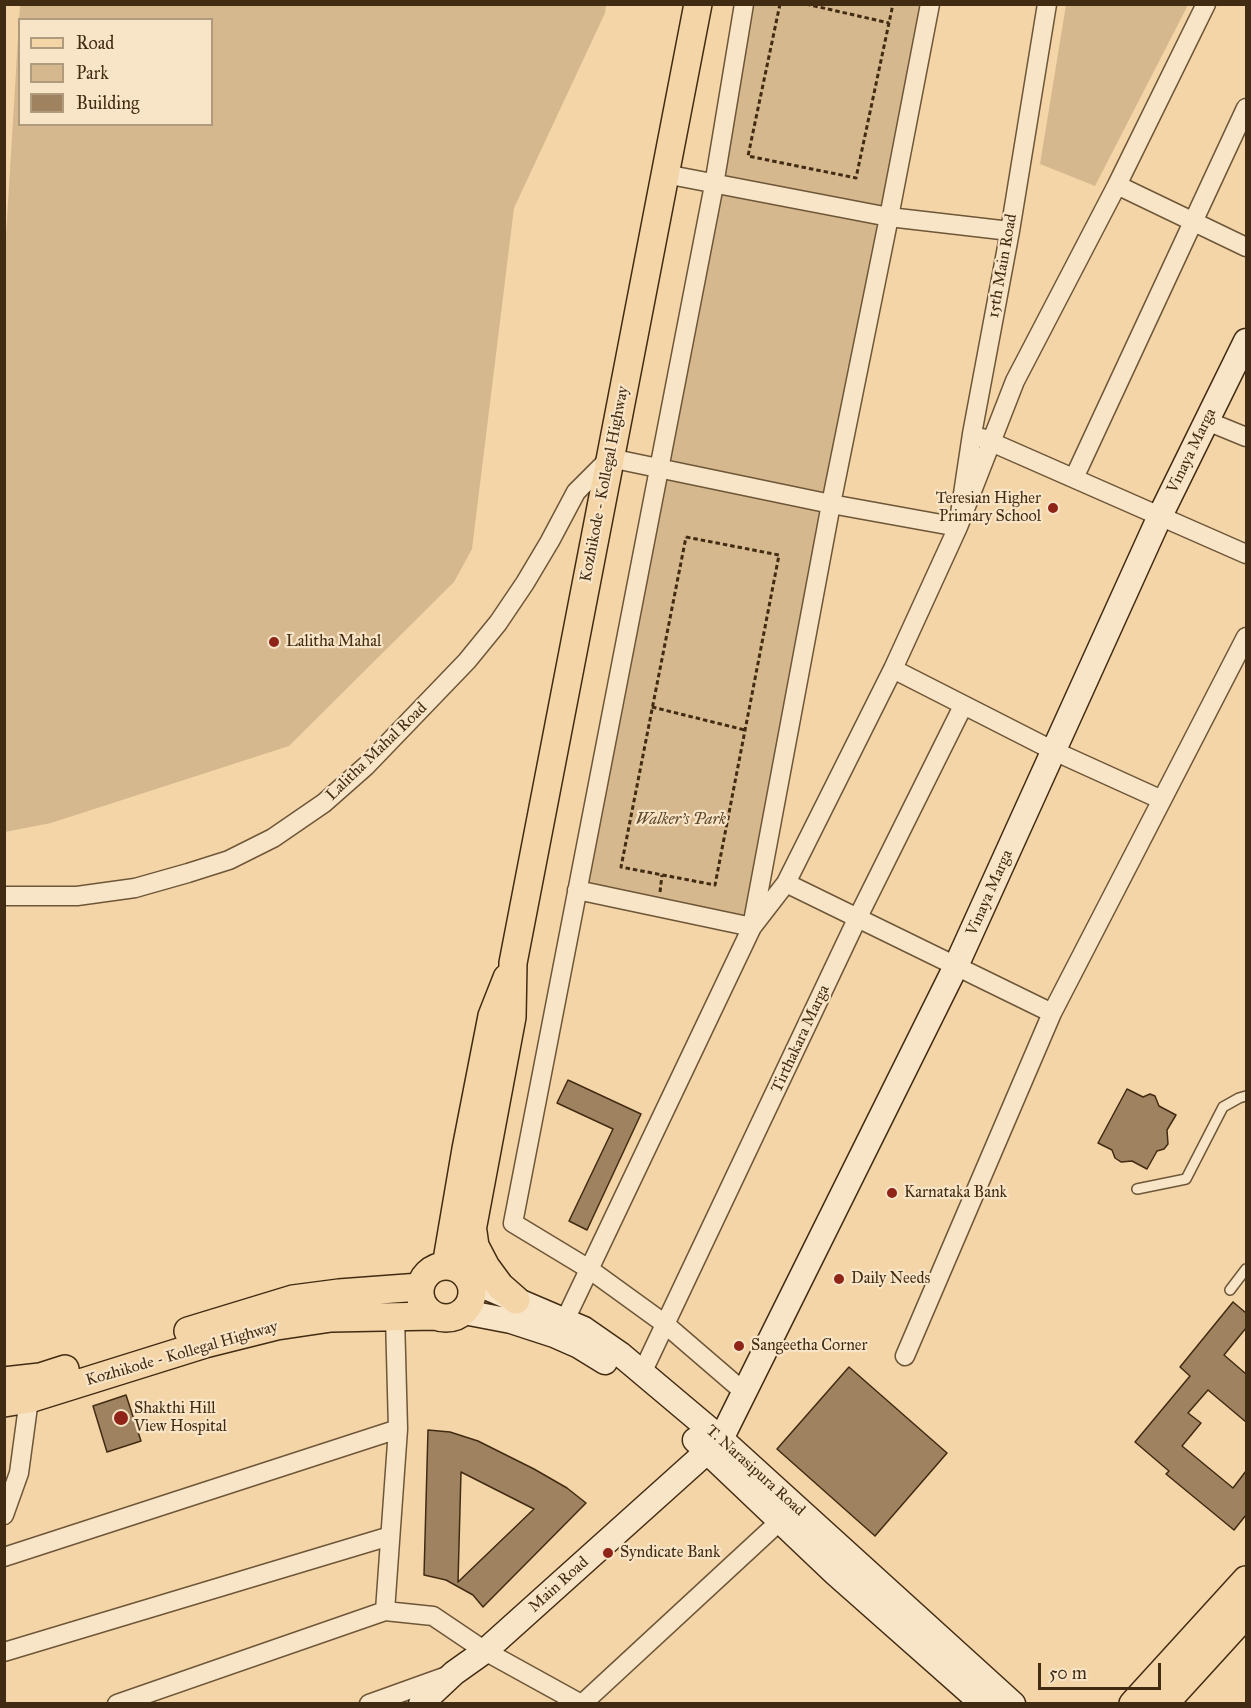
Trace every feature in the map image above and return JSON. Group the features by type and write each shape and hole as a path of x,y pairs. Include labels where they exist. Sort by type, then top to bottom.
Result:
{"main road":[{"name":"Kozhikode - Kollegal Highway","path":"460,1273 472,1228 512,1017 513,963 698,4"},
{"name":"Kozhikode - Kollegal Highway","path":"460,1273 456,1203 492,1016 513,963"},
{"path":"373,1291 395,1283 427,1263 438,1250 456,1203"},
{"path":"472,1228 475,1246 486,1267 500,1286 516,1300"},
{"path":"437,1267 460,1273 472,1296 464,1311 450,1319 434,1316 427,1311 422,1304 420,1287 423,1279 437,1267"},
{"name":"Kozhikode - Kollegal Highway","path":"17,1400 90,1370 293,1299 420,1287"},
{"name":"Kozhikode - Kollegal Highway","path":"4,1381 90,1370 277,1326 332,1318 434,1316"},
{"path":"1147,1699 1246,1580"},
{"path":"1120,1704 1147,1699 1246,1614"}],"street":[{"path":"744,4 714,185 513,1223 589,1269 665,1324 744,1392"},
{"path":"752,927 831,504 930,4"},
{"name":"15th Main Road","path":"958,526 1047,4"},
{"path":"565,1320 752,927 786,884 893,669 958,526 1015,381 1117,184 1206,4"},
{"path":"1074,478 1246,108"},
{"path":"665,174 889,218 1010,231"},
{"path":"1117,184 1246,247"},
{"name":"Vinaya Marga","path":"714,1445 744,1392 956,966 1160,516 1246,342"},
{"path":"1207,421 1246,437"},
{"path":"972,434 1246,554"},
{"path":"610,458 831,504 958,526"},
{"name":"Lalitha Mahal Road","path":"4,896 77,896 135,888 188,873 229,860 273,838 324,803 381,752 467,661 525,583 576,492 610,458"},
{"path":"905,1356 1052,1013 1246,637"},
{"path":"893,669 1054,751 1162,800"},
{"name":"Tirthakara Marga","path":"642,1373 858,917 963,706"},
{"path":"786,884 1052,1013"},
{"path":"577,890 752,927"},
{"name":"T. Narasipura Road","path":"460,1273 584,1329 642,1373 714,1445 780,1521 836,1574 983,1704"},
{"name":"T. Narasipura Road","path":"464,1311 554,1335 579,1346 604,1362 714,1445 1013,1704"},
{"path":"384,1611 398,1429 395,1317"},
{"path":"4,1515 20,1473 17,1400"},
{"path":"4,1557 398,1429"},
{"name":"Main Road","path":"422,1704 454,1673 485,1651 714,1445"},
{"path":"117,1704 384,1611 433,1616 485,1651 581,1704 780,1521"},
{"path":"4,1652 390,1536"},
{"path":"369,1704 454,1673"}],"lane":[{"path":"1137,1189 1186,1179 1223,1107 1246,1096"},
{"path":"1230,1290 1246,1269"}],"path":[{"path":"780,4 748,156 856,178 893,4"},
{"path":"806,4 889,23"},
{"path":"686,537 779,555 745,730 715,885 621,867 686,537"},
{"path":"652,707 745,730"}],"green space":[{"path":"20,5 606,5 605,13 514,208 472,549 454,582 289,746 51,823 5,832 4,268 18,38 18,126 213,126 213,18 19,18"},
{"name":"Walker's Park","path":"750,5 927,5 752,927 577,890 662,468 723,187"},
{"path":"1066,5 1188,5 1095,186 1040,164"}],"building":[{"path":"568,1080 641,1114 587,1230 569,1221 613,1129 557,1103"},
{"path":"1127,1089 1143,1097 1150,1094 1155,1096 1159,1106 1176,1115 1167,1130 1168,1144 1164,1149 1157,1151 1147,1169 1132,1161 1121,1162 1115,1158 1112,1150 1098,1143"},
{"path":"1233,1302 1246,1313 1246,1328 1224,1355 1246,1374 1246,1422 1208,1390 1188,1413 1201,1423 1182,1446 1233,1488 1246,1471 1246,1515 1234,1530 1166,1474 1169,1471 1135,1442 1190,1376 1180,1367"},
{"path":"849,1367 947,1453 875,1536 777,1449"},
{"path":"126,1395 141,1441 107,1452 93,1406"},
{"path":"428,1430 450,1432 478,1441 534,1469 567,1488 586,1503 483,1607 473,1595 446,1580 424,1575","holes":["461,1472 534,1509 458,1582"]}],"place":[{"name":"Teresian Higher Primary School","path":"1053,508"},
{"name":"Lalitha Mahal","path":"274,642"},
{"name":"Karnataka Bank","path":"892,1193"},
{"name":"Daily Needs","path":"839,1279"},
{"name":"Sangeetha Corner","path":"739,1346"},
{"name":"Shakthi Hill View Hospital","path":"121,1418"},
{"name":"Syndicate Bank","path":"608,1553"}]}
